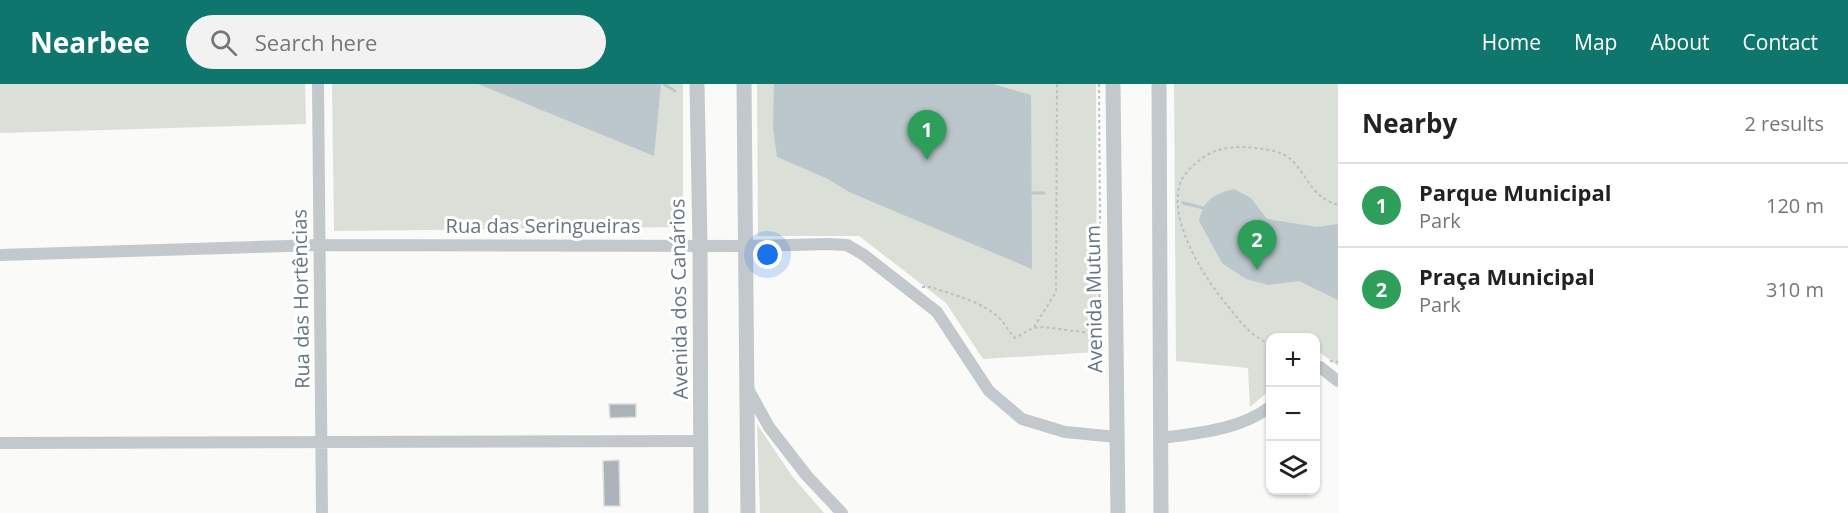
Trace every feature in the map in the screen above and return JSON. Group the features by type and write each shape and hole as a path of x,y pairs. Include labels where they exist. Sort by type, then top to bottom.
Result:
{"street":[{"name":"Rua das Hortências","path":"318,84 322,513"},
{"name":"Avenida dos Canários","path":"697,84 701,513"},
{"path":"744,84 748,513"},
{"name":"Avenida Mutum","path":"1113,84 1118,513"},
{"path":"1159,84 1161,513"},
{"name":"Rua das Seringueiras","path":"0,255 320,245 747,246 828,244 847,246 864,255 937,312 989,391 1022,419 1065,432 1117,437"},
{"path":"1320,367 1338,381"},
{"path":"748,389 769,427 807,476 842,513"},
{"path":"1161,438 1236,425 1266,410"},
{"path":"0,443 701,441"}],"path":[{"path":"1033,328 1056,292 1057,84"},
{"path":"916,288 931,287 982,307 1000,319 1015,338 1033,328 1043,327 1099,334 1099,84"},
{"path":"1266,342 1248,330 1212,287 1186,239 1178,203 1182,181 1192,166 1221,148 1273,151 1288,156 1318,195 1338,205"}],"shaded area":[{"path":"0,84 305,84 306,124 0,133"},
{"path":"332,84 683,84 683,227 334,231"},
{"path":"478,84 661,84 654,156"},
{"path":"757,84 1096,84 1097,352 983,359 946,303 859,236 758,236"},
{"path":"774,84 993,84 1031,95 1032,269 849,192 828,179 777,157 773,128"},
{"path":"1174,84 1338,84 1338,366 1320,352 1320,333 1266,333 1266,393 1250,407 1248,368 1176,361"},
{"path":"1234,189 1251,198 1267,219 1317,227 1338,224 1338,300 1299,281 1269,285 1246,279 1222,263 1199,221 1204,208 1211,199 1220,193"},
{"path":"757,424 792,476 824,513 760,513"}],"building":[{"path":"609,404 636,404 636,417 610,418"},
{"path":"619,460 620,506 604,506 603,461"}],"waterway":[{"path":"664,84 675,91"},
{"path":"1029,193 1044,193"},
{"path":"1183,203 1204,208"}],"place":[{"name":"Parque Municipal","path":"927,160"},
{"name":"Praça Municipal","path":"1257,270"}]}
